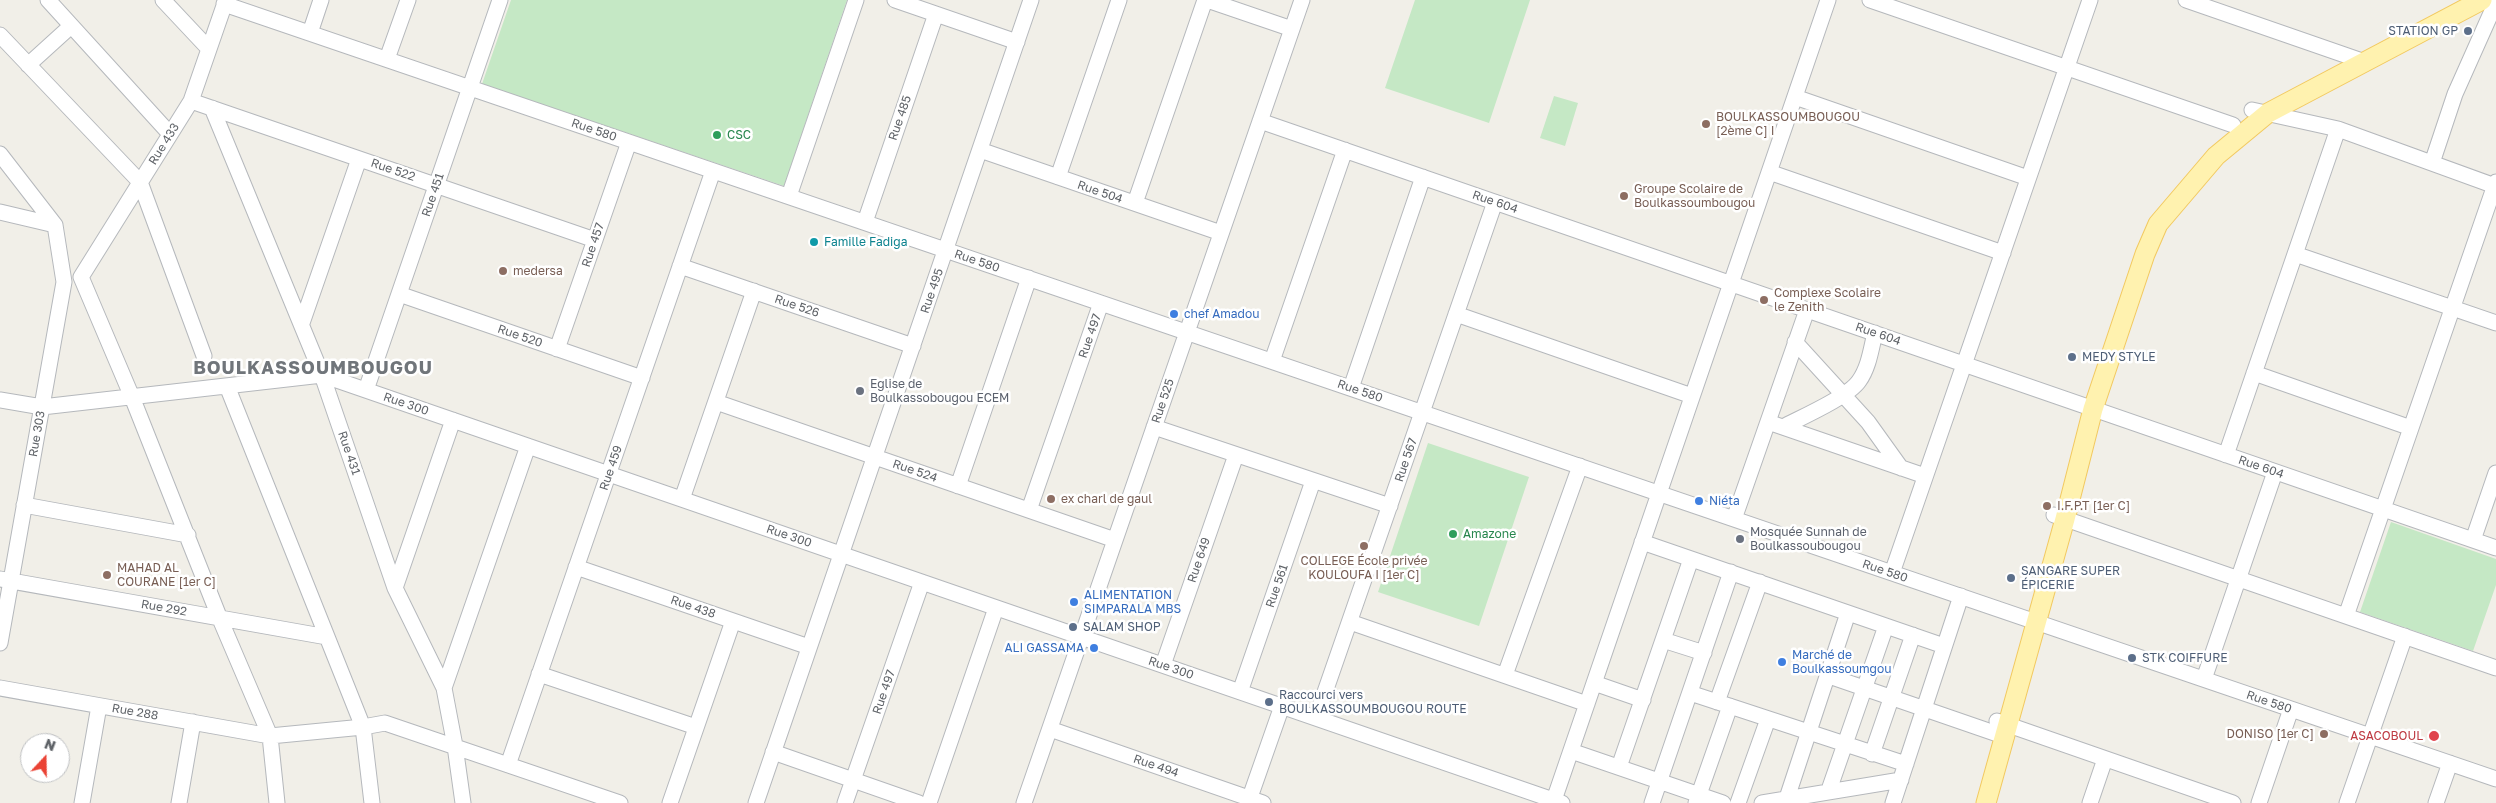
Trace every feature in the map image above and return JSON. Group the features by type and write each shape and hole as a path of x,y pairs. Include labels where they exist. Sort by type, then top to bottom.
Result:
{"main road":[{"path":"1986,803 2002,729 2088,407 2132,251 2140,233 2170,191 2233,125 2358,59 2460,0"},
{"path":"2358,59 2482,0"},
{"path":"2088,407 2158,224 2216,156 2260,111"},
{"path":"1973,803 2002,729"}],"street":[{"path":"48,0 170,134"},
{"path":"163,0 209,49"},
{"path":"310,33 321,0"},
{"path":"388,59 408,0"},
{"name":"Rue 451","path":"366,390 500,0"},
{"path":"789,196 856,0"},
{"path":"895,0 1017,42"},
{"name":"Rue 495","path":"756,803 1031,0"},
{"path":"1058,177 1118,0"},
{"path":"1135,204 1206,0 1292,29"},
{"name":"Rue 525","path":"1024,803 1302,0"},
{"path":"1556,802 1571,750 1828,0"},
{"path":"1870,0 2233,125"},
{"path":"1892,573 2090,0"},
{"path":"2186,0 2358,59"},
{"name":"Rue 433","path":"81,277 191,101 225,2"},
{"name":"Rue 580","path":"225,2 470,88 2496,779"},
{"path":"2432,163 2455,94 2496,2"},
{"name":"Rue 485","path":"865,222 936,14"},
{"path":"28,65 71,26"},
{"path":"0,35 140,182 204,356"},
{"path":"1795,97 2028,178"},
{"name":"Rue 522","path":"191,101 594,240"},
{"name":"Rue 431","path":"212,108 322,374 395,588 444,688 463,803"},
{"path":"2260,111 2338,129 2495,184 2346,616"},
{"name":"Rue 604","path":"1260,121 2496,548"},
{"path":"2226,455 2338,129"},
{"name":"Rue 457","path":"557,349 629,142"},
{"name":"Rue 504","path":"980,150 1221,233"},
{"path":"1272,361 1345,150"},
{"path":"0,154 55,225"},
{"path":"302,323 359,159"},
{"name":"Rue 459","path":"508,765 713,171"},
{"path":"1769,172 2002,253"},
{"path":"1351,388 1423,177"},
{"name":"Rue 567","path":"1316,718 1495,202"},
{"path":"0,212 55,225"},
{"name":"Rue 303","path":"0,643 6,580 24,505 64,282 55,225"},
{"path":"2295,254 2496,323"},
{"name":"Rue 526","path":"680,266 913,346"},
{"path":"64,282 81,277 132,397 188,534 220,619 270,736 277,803"},
{"path":"958,486 1029,278"},
{"path":"682,499 754,291"},
{"name":"Rue 520","path":"399,294 642,378"},
{"name":"Rue 497","path":"1029,510 1101,303"},
{"path":"1734,519 1807,310"},
{"path":"1456,314 1692,396"},
{"path":"1783,427 1851,390 1860,380 1868,364 1875,333"},
{"path":"1795,342 1844,394 1885,444 1901,468"},
{"name":"Rue 300","path":"0,400 42,407 322,374 1556,802"},
{"path":"2254,374 2411,428"},
{"path":"228,386 363,727 372,803"},
{"name":"Rue 524","path":"716,402 1115,540"},
{"path":"395,588 453,420"},
{"path":"1768,422 1925,476"},
{"path":"1154,427 1390,506"},
{"path":"444,688 528,446"},
{"name":"Rue 649","path":"1163,665 1236,454"},
{"path":"1505,675 1580,466"},
{"path":"2204,679 2276,472"},
{"path":"2473,540 2496,473"},
{"name":"Rue 561","path":"1240,692 1313,480"},
{"path":"24,505 188,534"},
{"path":"2060,517 2496,668"},
{"path":"1642,542 1944,646"},
{"path":"1619,767 1691,559"},
{"name":"Rue 438","path":"576,567 809,647"},
{"path":"1652,803 1732,572"},
{"name":"Rue 292","path":"6,580 220,619 327,636"},
{"name":"Rue 497","path":"845,803 922,582"},
{"path":"1698,799 1760,582"},
{"path":"1893,803 1961,596"},
{"path":"929,803 996,608"},
{"path":"1786,798 1829,676 1848,613"},
{"path":"670,803 733,621"},
{"path":"1350,622 1587,704"},
{"path":"1830,790 1886,626"},
{"path":"1872,754 1913,635"},
{"path":"2347,803 2406,636"},
{"path":"1663,640 1704,653"},
{"path":"539,674 696,728"},
{"path":"1829,676 1924,708 2105,759 2233,803"},
{"path":"1594,683 1642,700"},
{"name":"Rue 288","path":"0,688 270,736 363,727 385,723 620,803"},
{"path":"1690,693 1906,764"},
{"path":"82,803 99,706"},
{"path":"1253,801 1282,706"},
{"path":"2259,803 2291,709"},
{"path":"1738,803 1768,719"},
{"path":"179,803 193,722"},
{"name":"Rue 494","path":"1050,729 1253,801"},
{"path":"1571,750 1660,781 1698,799 1723,803"},
{"path":"773,752 919,803"},
{"path":"2090,803 2105,759"},
{"path":"2436,803 2450,763"},
{"path":"1762,803 1830,790 1900,780"}],"green space":[{"name":"CSC","path":"511,0 847,0 784,186 482,84"},
{"path":"1415,0 1530,0 1489,123 1385,88"},
{"path":"1554,96 1578,103 1565,146 1540,138"},
{"name":"Amazone","path":"1428,443 1529,477 1479,626 1378,592"},
{"path":"2391,522 2496,559 2496,585 2473,651 2360,612"}],"place":[{"name":"STATION GP","path":"2468,31"},
{"name":"BOULKASSOUMBOUGOU [2ème C] I","path":"1706,124"},
{"name":"CSC","path":"717,135"},
{"name":"Groupe Scolaire de Boulkassoumbougou","path":"1624,196"},
{"name":"Famille Fadiga","path":"814,242"},
{"name":"medersa","path":"503,271"},
{"name":"Complexe Scolaire le Zenith","path":"1764,300"},
{"name":"chef Amadou","path":"1174,314"},
{"name":"MEDY STYLE","path":"2072,357"},
{"name":"Eglise de Boulkassobougou ECEM","path":"860,391"},
{"name":"ex charl de gaul","path":"1051,499"},
{"name":"Niéta","path":"1699,501"},
{"name":"I.F.P.T [1er C]","path":"2047,506"},
{"name":"Amazone","path":"1453,534"},
{"name":"Mosquée Sunnah de Boulkassoubougou","path":"1740,539"},
{"name":"COLLEGE École privée KOULOUFA I [1er C]","path":"1364,546"},
{"name":"MAHAD AL COURANE [1er C]","path":"107,575"},
{"name":"SANGARE SUPER ÉPICERIE","path":"2011,578"},
{"name":"ALIMENTATION SIMPARALA MBS","path":"1074,602"},
{"name":"SALAM SHOP","path":"1073,627"},
{"name":"ALI GASSAMA","path":"1094,648"},
{"name":"STK COIFFURE","path":"2132,658"},
{"name":"Marché de Boulkassoumgou","path":"1782,662"},
{"name":"Raccourci vers BOULKASSOUMBOUGOU ROUTE","path":"1269,702"},
{"name":"DONISO [1er C]","path":"2324,734"},
{"name":"ASACOBOUL","path":"2434,736"}],"district":[{"name":"BOULKASSOUMBOUGOU","path":"313,368"}]}
